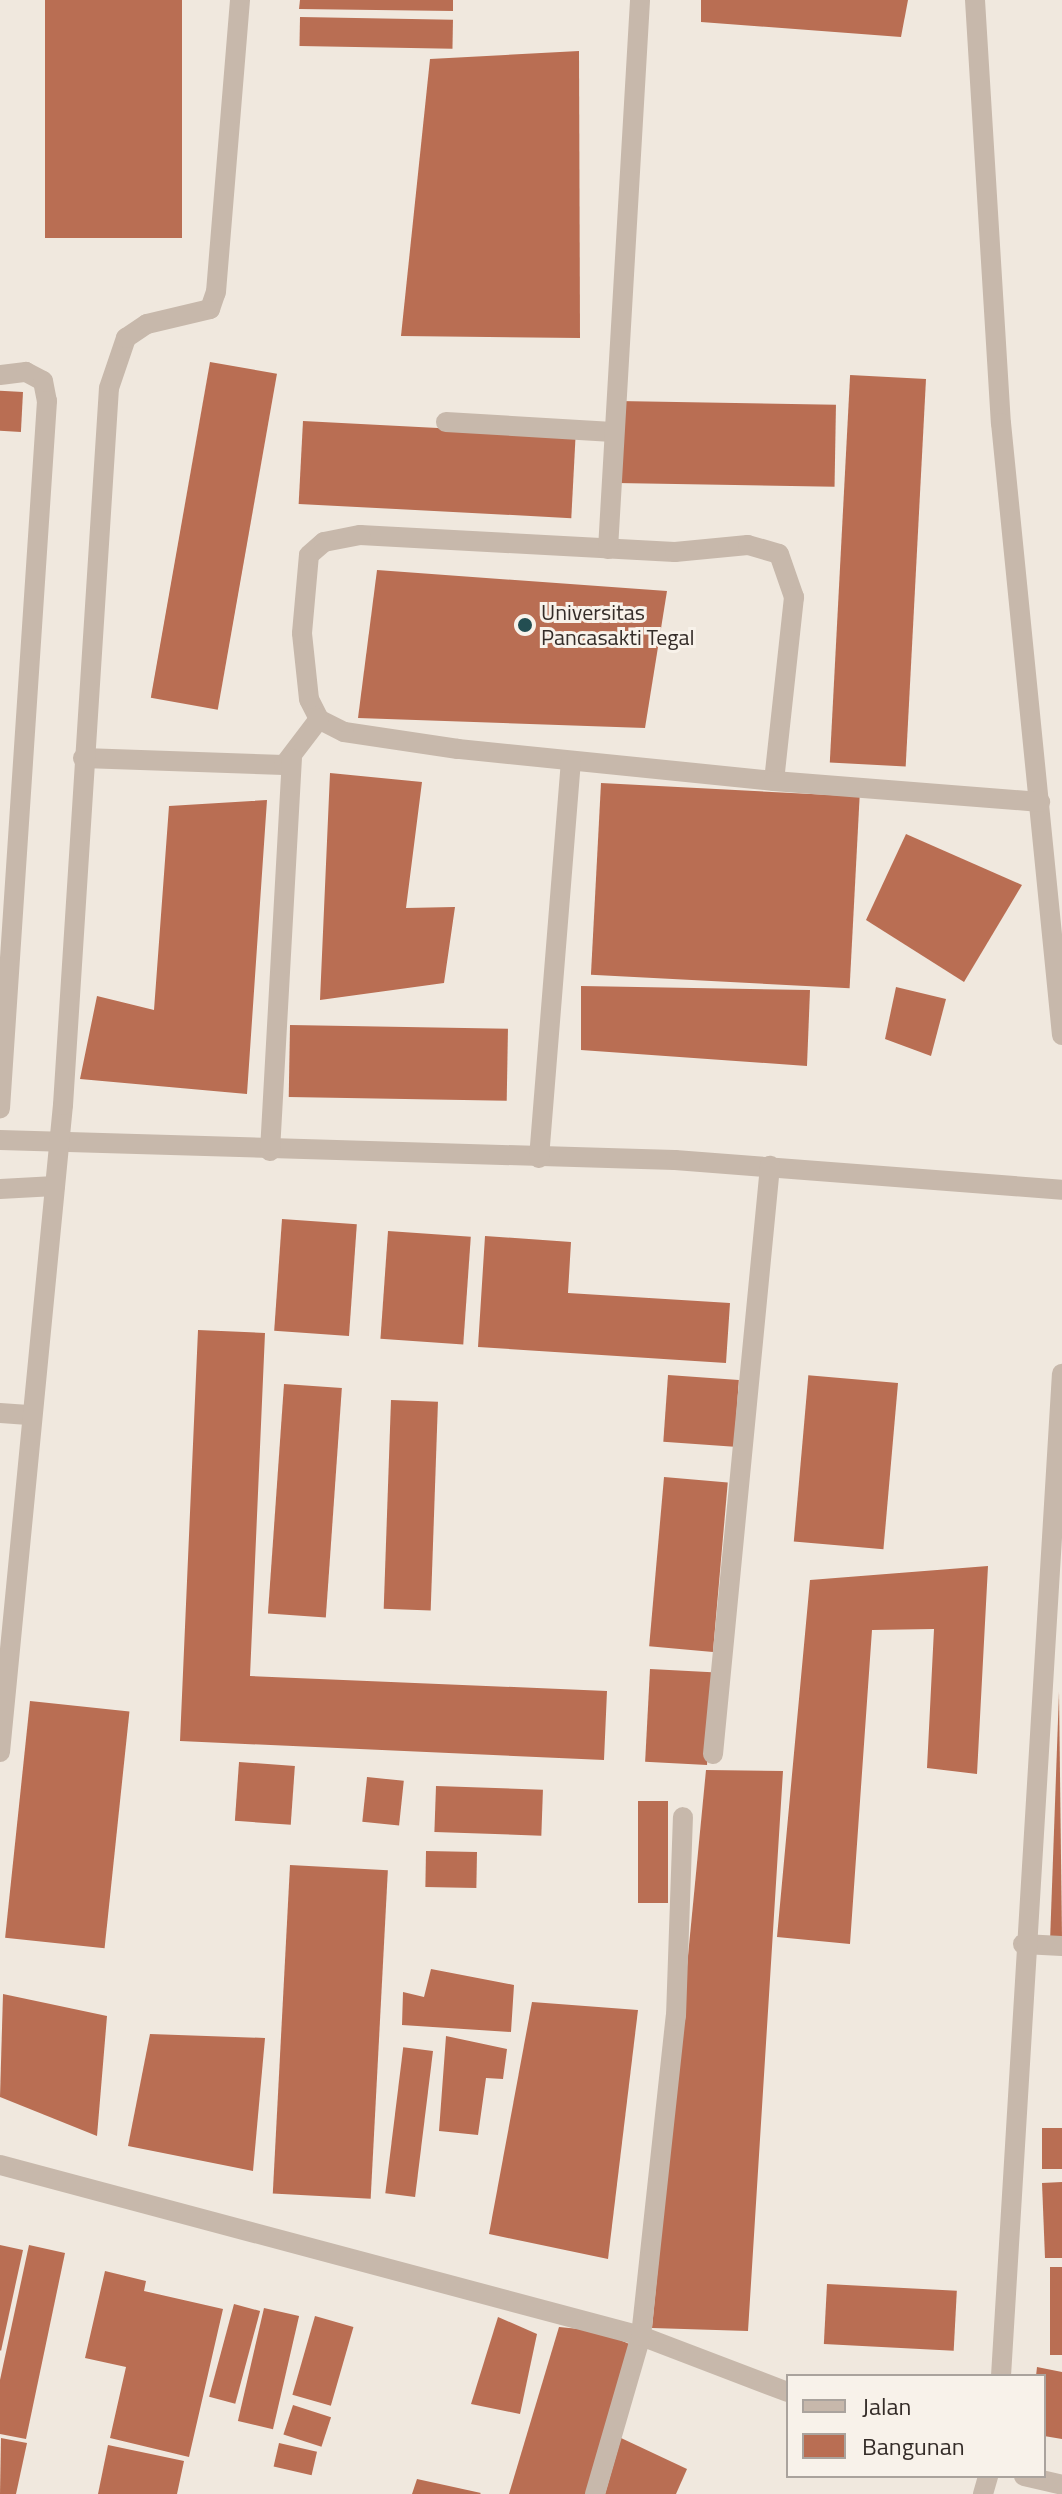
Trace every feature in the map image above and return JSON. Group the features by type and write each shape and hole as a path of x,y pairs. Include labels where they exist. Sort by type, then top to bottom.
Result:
{"street":[{"path":"0,1752 59,1147 109,388 126,338 147,324 210,309 216,292 240,0"},
{"path":"608,549 640,0"},
{"path":"975,0 996,365 1062,1035"},
{"path":"0,375 26,372 43,381 47,401 0,1108"},
{"path":"446,422 613,432"},
{"path":"774,781 794,597 779,554 748,545 608,549 360,535 324,542 309,555 302,633 309,699 319,719 344,732 571,761 774,781 1040,802"},
{"path":"270,1151 292,759 319,719"},
{"path":"83,758 248,767 292,759"},
{"path":"539,1158 571,761"},
{"path":"0,1140 59,1147 770,1166 1062,1190"},
{"path":"713,1754 770,1166"},
{"path":"0,1189 55,1186"},
{"path":"1001,2374 1023,1944 1062,1374"},
{"path":"0,1413 32,1415"},
{"path":"595,2494 641,2336 676,2016 683,1817"},
{"path":"1023,1944 1062,1946"},
{"path":"0,2165 641,2336 786,2391"},
{"path":"1032,2478 1062,2485"}],"building":[{"path":"45,0 182,0 182,238 45,238"},
{"path":"300,0 453,0 453,11 299,9"},
{"path":"701,0 908,0 901,37 701,22"},
{"path":"300,17 453,20 452,49 299,46"},
{"path":"579,51 580,338 401,336 430,59"},
{"path":"210,362 277,374 218,710 151,698"},
{"path":"850,375 926,379 906,766 830,762"},
{"path":"0,391 23,392 21,432 0,431"},
{"path":"618,401 836,405 835,487 617,483"},
{"path":"303,421 576,435 571,518 299,504"},
{"path":"377,570 667,591 645,728 358,718"},
{"path":"330,773 422,782 406,908 455,907 444,983 320,1000"},
{"path":"601,783 860,797 850,988 591,975"},
{"path":"267,800 247,1094 80,1079 97,996 154,1010 169,806"},
{"path":"906,834 1022,885 964,982 866,920"},
{"path":"581,986 810,990 807,1066 581,1050"},
{"path":"896,987 946,999 931,1056 885,1039"},
{"path":"290,1025 508,1029 507,1101 289,1097"},
{"path":"282,1219 357,1224 349,1336 274,1331"},
{"path":"388,1231 471,1237 463,1345 380,1339"},
{"path":"485,1236 571,1242 568,1293 730,1303 726,1363 478,1347"},
{"path":"198,1330 265,1333 250,1676 607,1691 604,1760 180,1741"},
{"path":"668,1375 739,1380 734,1447 663,1442"},
{"path":"808,1375 898,1383 883,1549 794,1542"},
{"path":"284,1384 342,1388 326,1617 268,1613"},
{"path":"391,1400 438,1402 431,1611 384,1609"},
{"path":"664,1477 728,1483 713,1652 649,1646"},
{"path":"988,1566 977,1774 927,1768 934,1629 872,1630 850,1944 777,1937 810,1580"},
{"path":"650,1669 712,1672 707,1765 645,1762"},
{"path":"1059,1692 1062,1939 1050,1942"},
{"path":"30,1701 129,1711 105,1948 5,1938"},
{"path":"239,1762 295,1766 291,1825 235,1821"},
{"path":"706,1770 783,1771 748,2331 652,2328"},
{"path":"367,1777 404,1781 399,1826 362,1822"},
{"path":"436,1786 543,1790 541,1836 434,1832"},
{"path":"638,1801 668,1801 668,1903 638,1903"},
{"path":"426,1851 477,1852 476,1888 425,1887"},
{"path":"290,1865 388,1870 371,2199 273,2194"},
{"path":"431,1969 514,1985 511,2032 402,2025 403,1992 424,1997"},
{"path":"3,1994 107,2016 97,2136 0,2097"},
{"path":"532,2002 638,2010 608,2259 489,2234"},
{"path":"150,2034 265,2038 253,2171 128,2146"},
{"path":"446,2036 507,2049 503,2079 486,2078 478,2135 439,2131"},
{"path":"403,2047 433,2051 415,2197 385,2193"},
{"path":"1042,2128 1062,2128 1062,2169 1042,2169"},
{"path":"1062,2182 1062,2258 1045,2258 1042,2183"},
{"path":"0,2245 23,2250 1,2351 0,2350"},
{"path":"29,2245 65,2253 26,2439 0,2434 0,2380"},
{"path":"1050,2267 1062,2267 1062,2355 1050,2355"},
{"path":"105,2271 146,2281 144,2291 223,2309 189,2457 110,2438 126,2367 85,2358"},
{"path":"827,2284 957,2291 954,2351 824,2344"},
{"path":"234,2304 260,2311 235,2404 209,2397"},
{"path":"264,2308 299,2316 273,2429 238,2421"},
{"path":"315,2316 353,2327 331,2406 292,2395"},
{"path":"498,2317 537,2334 520,2414 471,2404"},
{"path":"559,2327 599,2331 634,2346 591,2494 509,2494"},
{"path":"1037,2367 1062,2372 1062,2439 1046,2436 1046,2374 1036,2374"},
{"path":"293,2405 331,2417 321,2447 283,2434"},
{"path":"1,2438 27,2443 16,2494 0,2494"},
{"path":"621,2438 687,2469 676,2494 605,2494"},
{"path":"279,2443 317,2452 312,2475 274,2466"},
{"path":"108,2445 184,2461 177,2494 98,2494"},
{"path":"417,2479 481,2493 412,2494"}],"place":[{"name":"Universitas Pancasakti Tegal","path":"525,625"}]}
